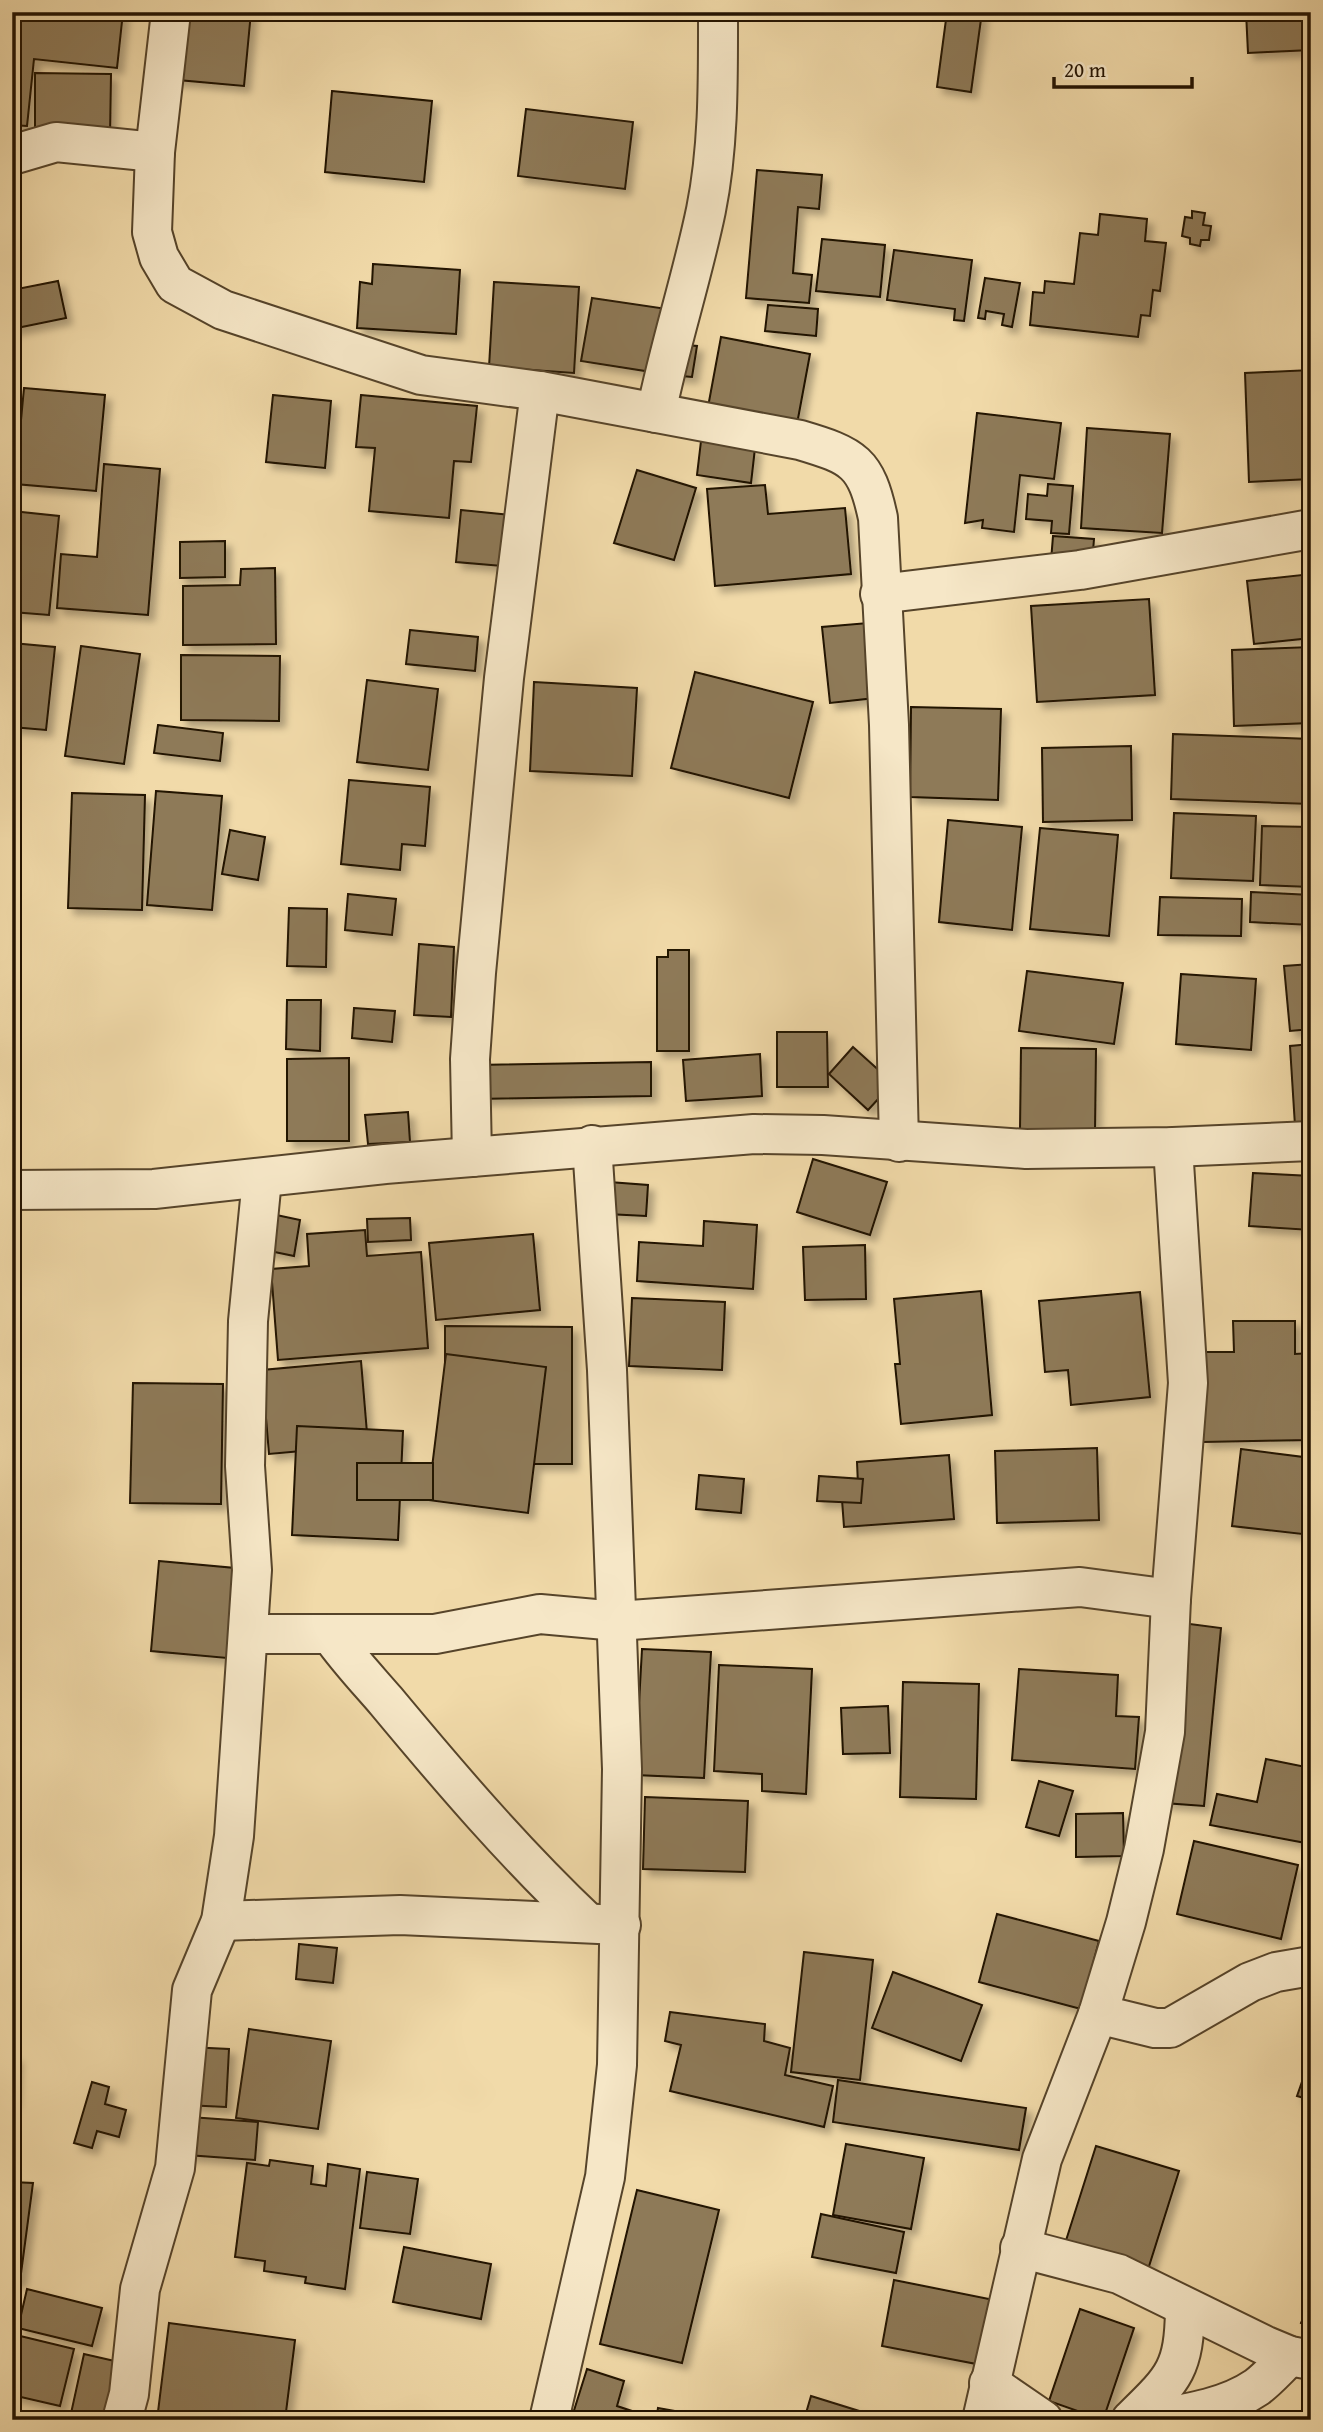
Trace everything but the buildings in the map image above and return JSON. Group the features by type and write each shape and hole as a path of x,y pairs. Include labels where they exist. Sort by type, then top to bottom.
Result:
{"street":[{"path":"171,12 155,152 152,232 159,257 175,284 223,310 421,375 540,391 800,440 831,449 861,467 872,489 878,518 880,594 890,725 899,1142"},
{"path":"656,413 671,338 684,300 706,208 718,102 718,12"},
{"path":"12,155 56,142 155,152"},
{"path":"471,1157 470,1059 476,974 504,678 540,391"},
{"path":"880,594 1080,570 1311,529"},
{"path":"12,1190 154,1189 592,1145 754,1134 823,1135 1026,1149 1173,1147 1311,1140"},
{"path":"549,2420 605,2177 617,2065 604,1924 622,1769 607,1370 592,1145"},
{"path":"1043,2420 986,2402 1042,2158 1098,2014 1144,1849 1165,1732 1171,1599 1188,1383 1173,1147"},
{"path":"122,2420 129,2393 141,2289 175,2168 192,1990 221,1921 234,1836 252,1570 245,1466 247,1321 262,1179"},
{"path":"248,1634 435,1634 540,1614 617,1621 1080,1587 1171,1599"},
{"path":"331,1636 358,1673 524,1860 604,1924"},
{"path":"221,1921 400,1914 604,1924"},
{"path":"1098,2014 1155,2028 1170,2028 1250,1982 1276,1972 1311,1966"},
{"path":"1020,2248 1119,2274 1185,2309 1300,2358"},
{"path":"1131,2420 1175,2373 1183,2350 1185,2309"},
{"path":"1146,2420 1199,2410 1242,2395 1300,2358"}]}
